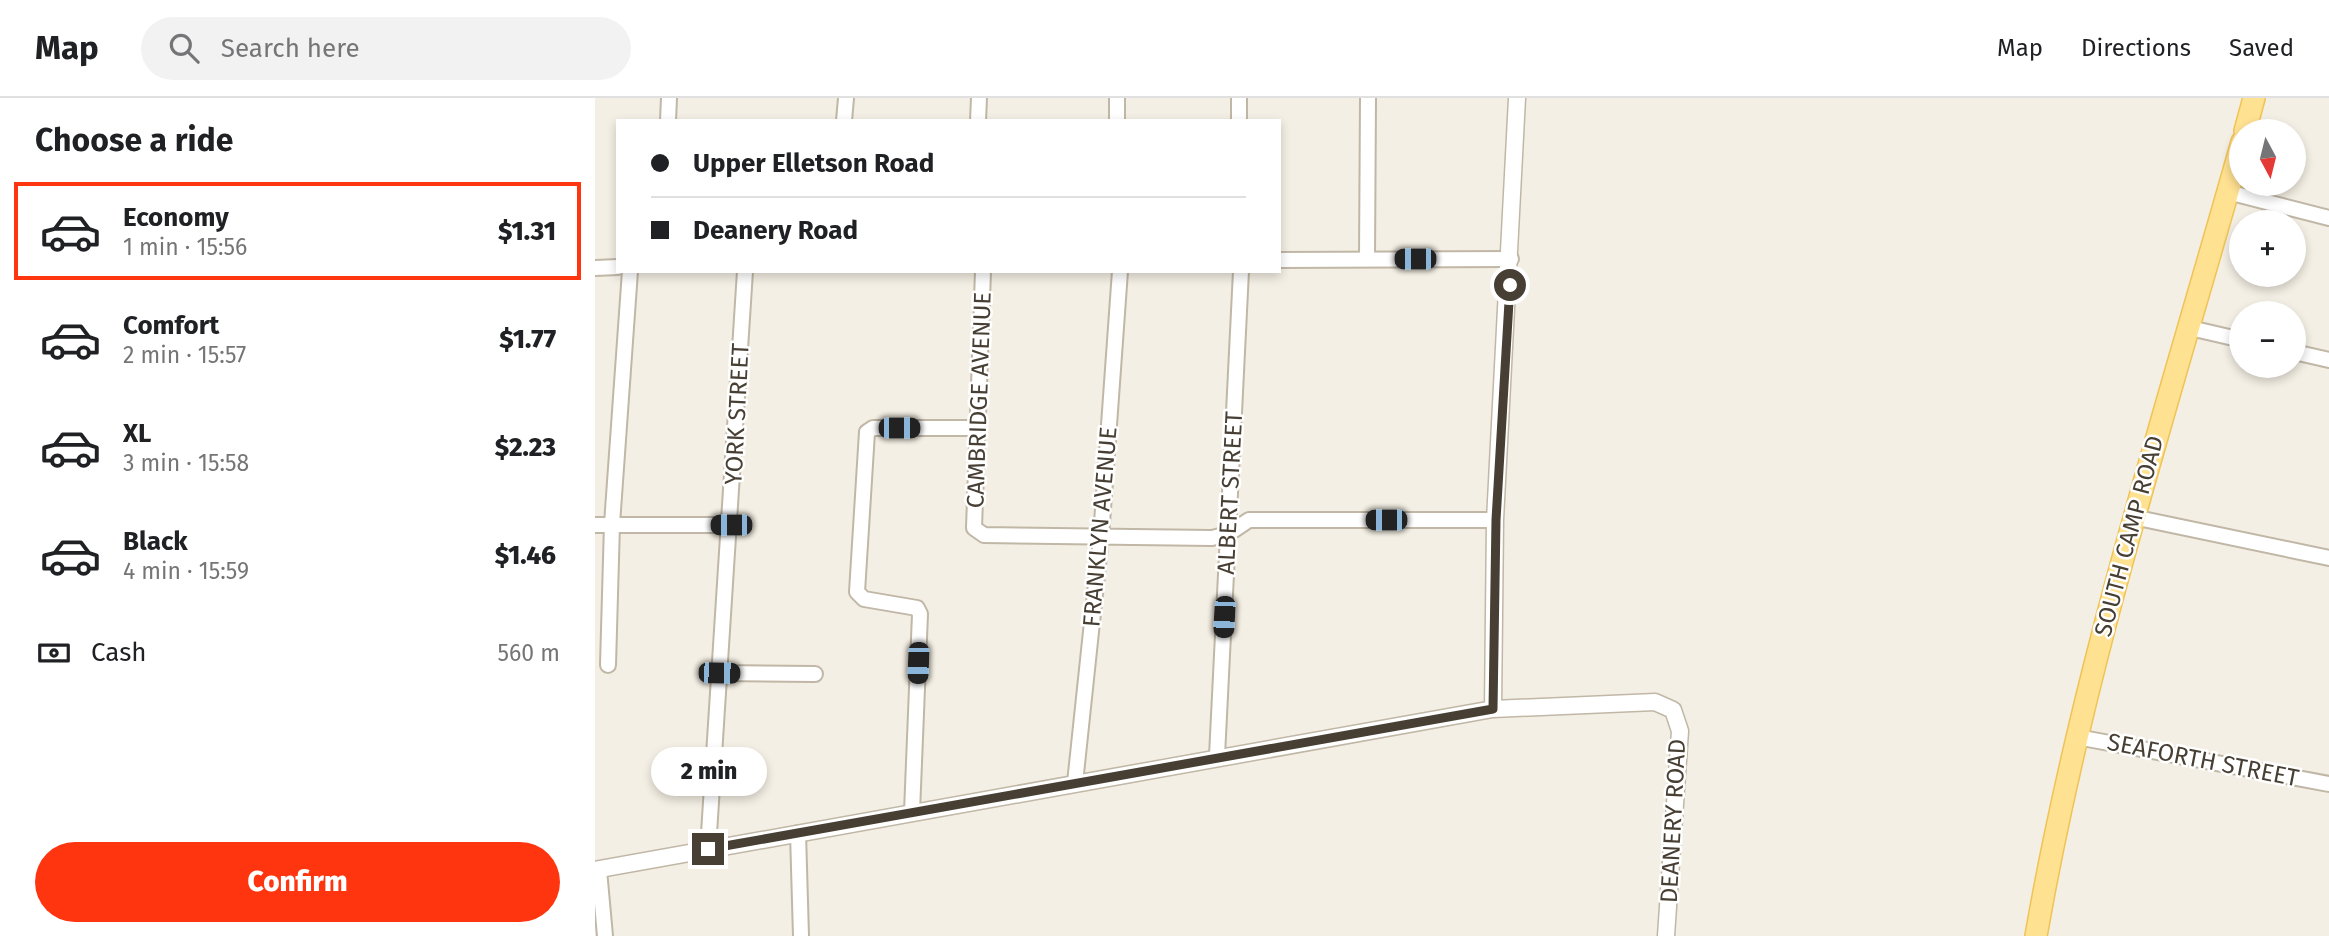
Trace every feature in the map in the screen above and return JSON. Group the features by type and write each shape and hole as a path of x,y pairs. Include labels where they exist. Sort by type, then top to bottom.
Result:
{"main road":[{"path":"2248,119 2254,98"},
{"name":"SOUTH CAMP ROAD","path":"2036,936 2077,737 2133,517 2186,327 2229,188"}],"street":[{"path":"668,119 669,98"},
{"path":"843,119 846,98"},
{"path":"978,119 979,98"},
{"path":"1117,98 1117,119"},
{"path":"1239,98 1239,119"},
{"path":"1367,259 1368,98"},
{"path":"1493,709 1496,520 1517,98"},
{"path":"2228,192 2329,218"},
{"path":"1281,260 1511,259"},
{"path":"595,268 616,267"},
{"path":"607,664 612,524 631,273"},
{"name":"YORK STREET","path":"708,849 731,525 745,273"},
{"name":"CAMBRIDGE AVENUE","path":"983,273 974,528 984,535 1101,537"},
{"name":"FRANKLYN AVENUE","path":"1075,783 1101,537 1120,273"},
{"name":"ALBERT STREET","path":"1217,756 1241,273"},
{"path":"2186,327 2229,337"},
{"path":"2306,355 2329,360"},
{"path":"912,812 920,614 918,608 864,599 857,592 867,432 873,428 978,428"},
{"path":"2133,517 2329,558"},
{"path":"1101,537 1212,538 1228,534 1249,520 1496,520"},
{"path":"595,525 731,525"},
{"path":"719,673 815,674"},
{"name":"DEANERY ROAD","path":"597,870 1217,756 1493,709 1655,702 1673,710 1680,731 1666,936"},
{"name":"SEAFORTH STREET","path":"2077,737 2329,784"},
{"path":"798,833 801,936"},
{"path":"597,870 605,936"}],"route":[{"path":"708,849 1217,756 1493,709 1496,520 1510,285"}]}
